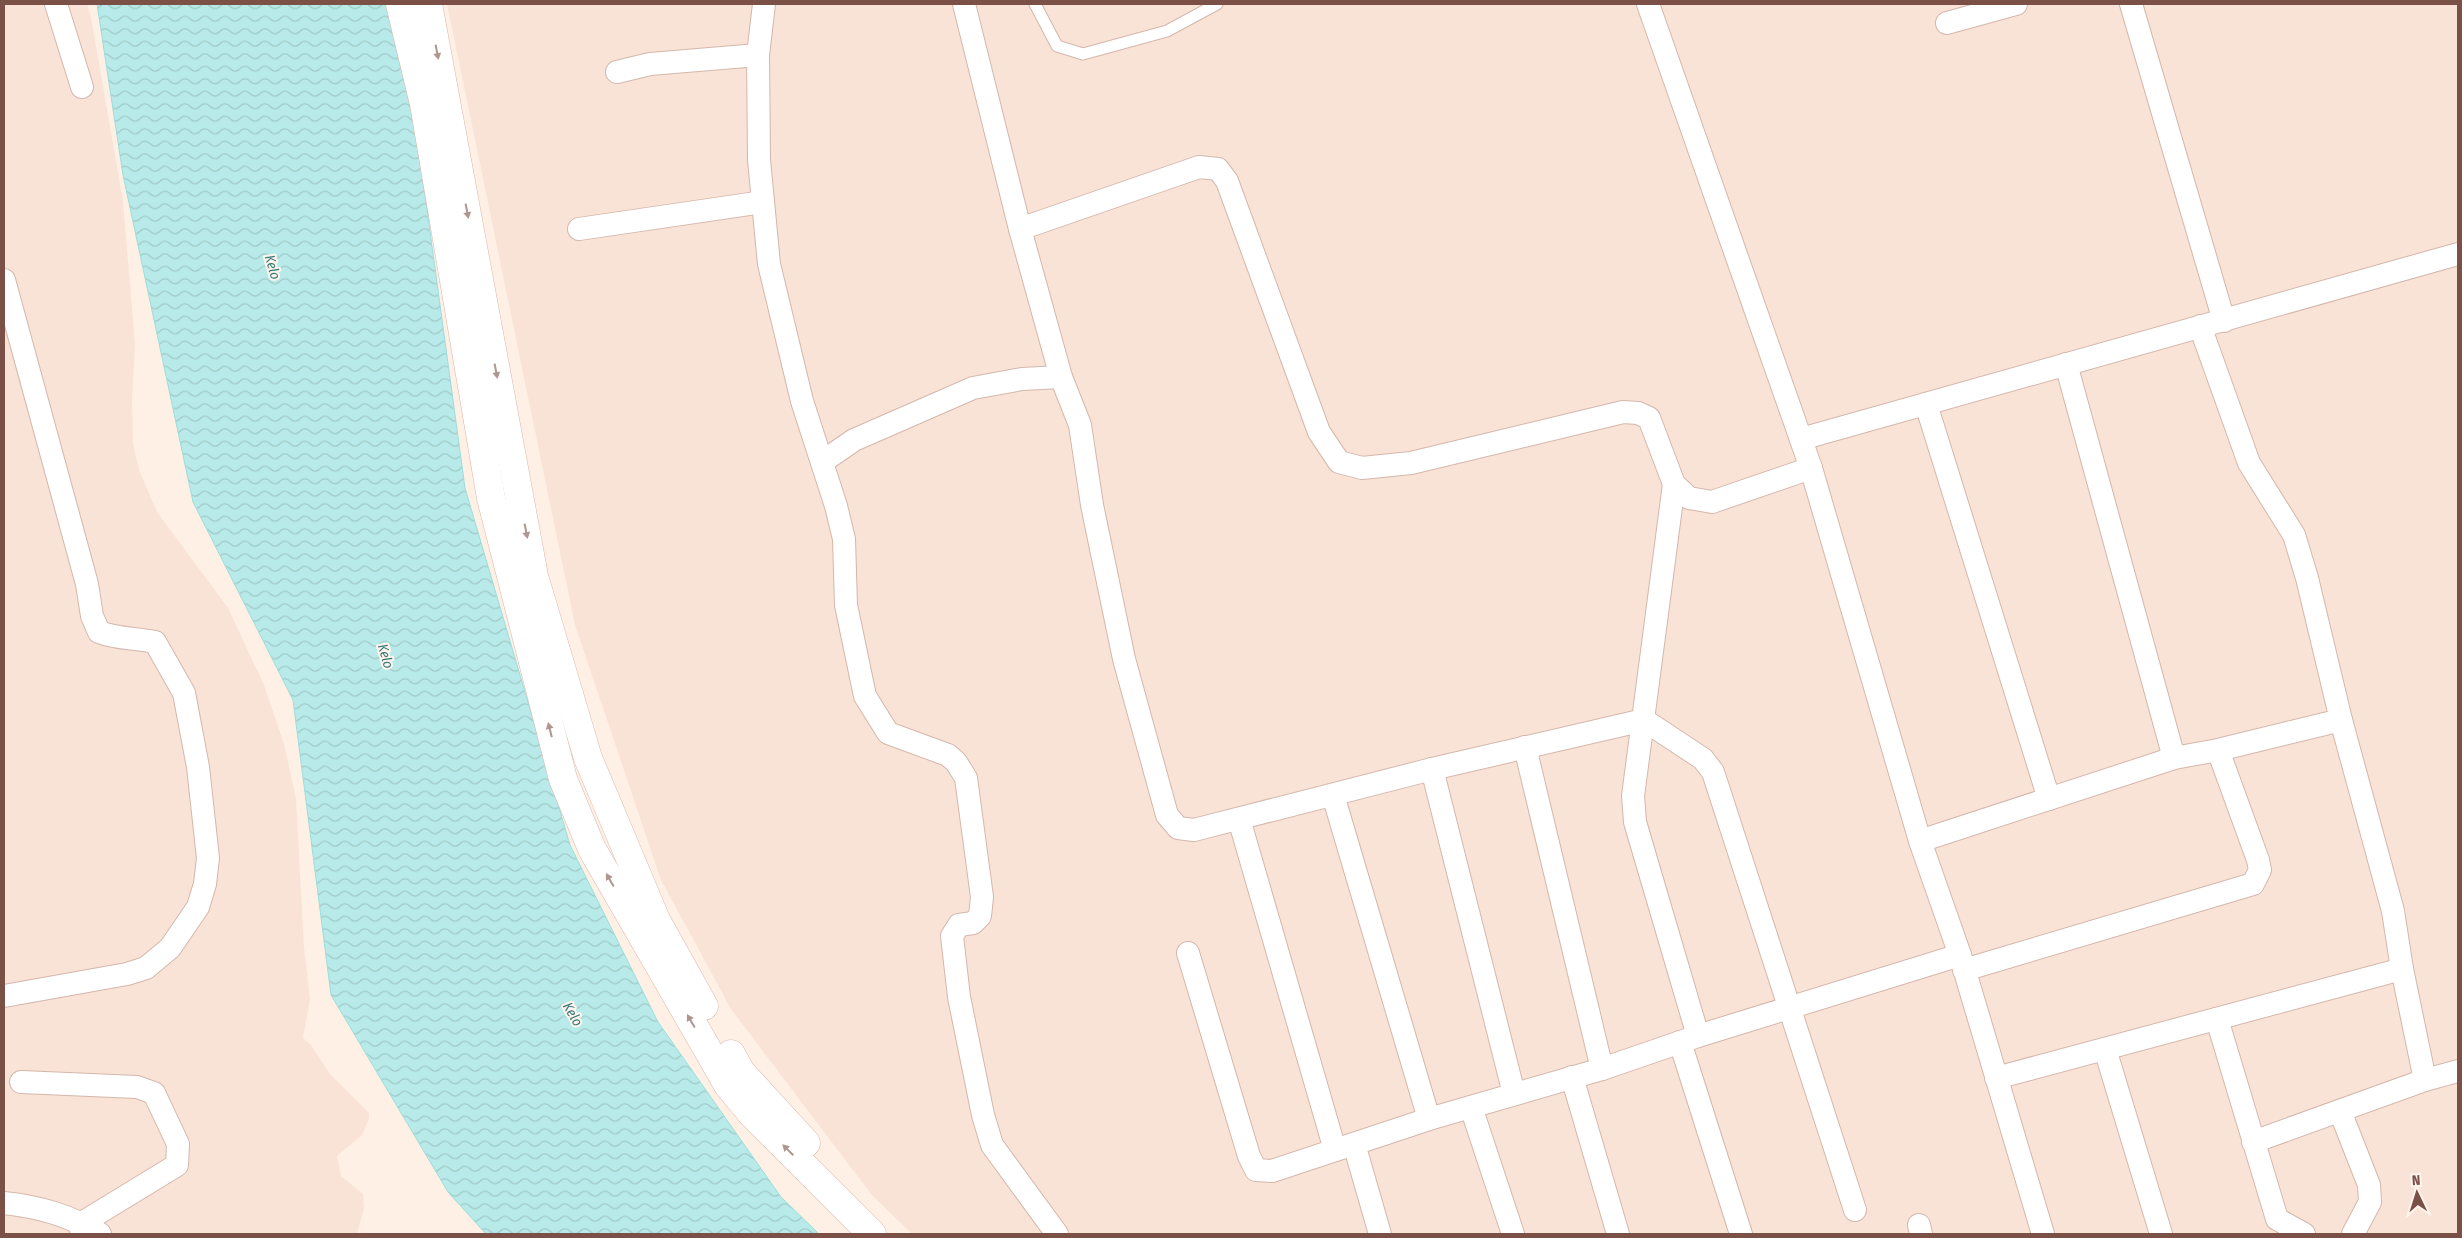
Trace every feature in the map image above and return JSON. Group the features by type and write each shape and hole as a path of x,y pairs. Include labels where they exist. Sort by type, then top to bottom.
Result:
{"street":[{"path":"56,4 82,86"},
{"path":"400,4 424,104 491,498 563,779 592,849 728,1084 751,1113 872,1234"},
{"path":"428,4 534,576 588,758 656,920 741,1072 889,1234"},
{"path":"764,4 758,55 758,160 769,264 802,401 844,539 846,605 865,696 888,733 948,755 956,762 966,778 982,898 980,916 973,922 959,925 952,936 959,997 983,1115 992,1145 1057,1234"},
{"path":"964,4 1020,229 1061,377 1080,425 1092,505 1124,659 1167,815 1178,828 1194,830 1432,769 1644,720 1703,759 1713,772 1855,1210"},
{"path":"1648,4 1801,439 1920,841 1962,963 2043,1234"},
{"path":"1947,23 2016,4"},
{"path":"2131,4 2224,320"},
{"path":"617,72 650,64 758,55"},
{"path":"1020,229 1199,167 1218,169 1227,181 1319,432 1339,462 1362,468 1411,463 1623,412 1638,413 1649,418 1674,484 1689,498 1712,502 1810,468"},
{"path":"579,230 763,202"},
{"path":"1801,439 2458,254"},
{"path":"4,280 87,584 92,616 99,632 112,637 137,638 155,642 184,693 198,767 208,858 205,884 198,907 170,948 146,968 127,974 4,996"},
{"path":"2200,326 2249,463 2294,534 2308,578 2340,720 2393,911 2402,969 2425,1080"},
{"path":"2066,364 2174,758"},
{"path":"822,462 854,440 973,388 1022,379 1061,377"},
{"path":"1926,404 2049,799"},
{"path":"1674,484 1633,796 1635,822 1689,1039 1741,1234"},
{"path":"1920,841 2174,758 2218,750 2340,720"},
{"path":"1525,747 1602,1069"},
{"path":"1188,953 1256,1170 1272,1171 1429,1119 1602,1069 1689,1039 1790,1009 2253,884 2260,870 2258,860 2218,750"},
{"path":"1432,769 1514,1094"},
{"path":"1334,795 1429,1119"},
{"path":"1239,819 1345,1147 1380,1234"},
{"path":"1996,1078 2402,969"},
{"path":"2217,1019 2277,1219 2304,1234"},
{"path":"2105,1048 2161,1234"},
{"path":"2253,1142 2425,1080 2458,1071"},
{"path":"1572,1078 1618,1234"},
{"path":"4,1203 37,1206 88,1231 176,1165 178,1144 154,1093 149,1090 137,1087 21,1082"},
{"path":"1471,1107 1513,1234"},
{"path":"2340,1111 2369,1185 2370,1202 2353,1234"}],"lane":[{"path":"1035,4 1058,46 1083,54 1167,31 1216,4"}],"shaded area":[{"path":"4,4 87,4 91,17 123,202 135,345 132,400 133,444 139,470 157,512 228,608 264,685 284,744 296,799 304,948 310,999 303,1038 311,1045 330,1074 369,1113 369,1119 362,1135 337,1156 341,1176 363,1194 364,1208 357,1234 4,1234"},
{"path":"447,4 2458,4 2458,1234 912,1234 871,1194 731,1009 661,880 575,625"}],"water":[{"name":"Kelo","path":"97,4 399,4 465,488 570,845 658,1022 781,1197 819,1234 486,1234 448,1192 331,995 293,700 193,502 123,175"}]}
